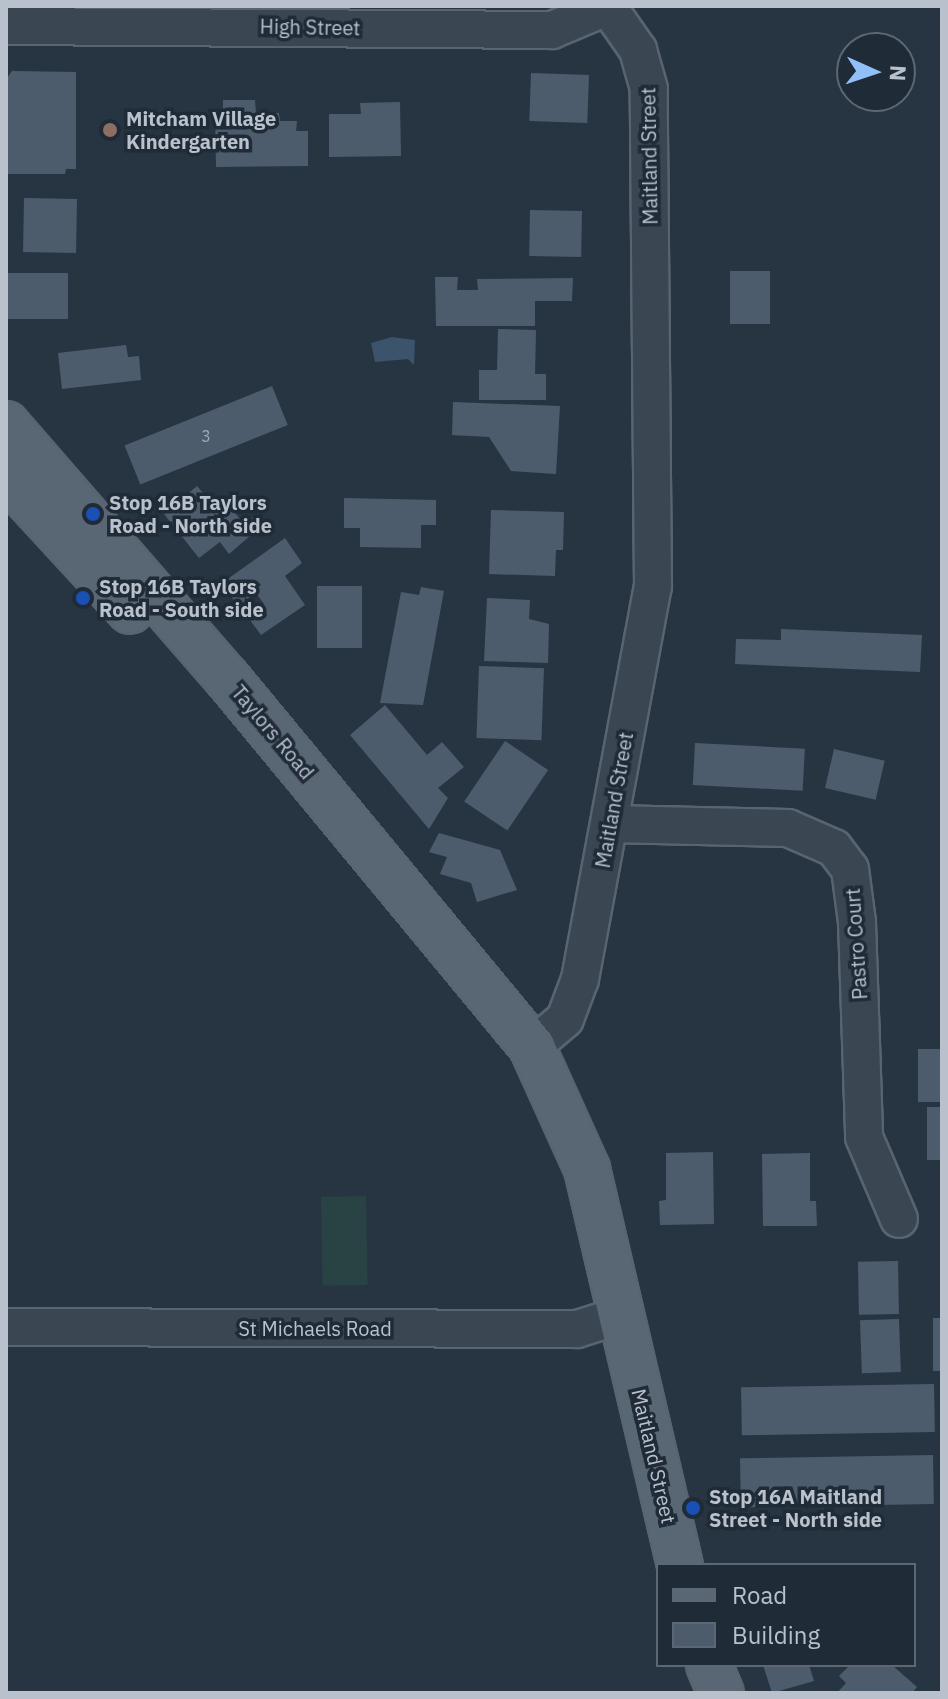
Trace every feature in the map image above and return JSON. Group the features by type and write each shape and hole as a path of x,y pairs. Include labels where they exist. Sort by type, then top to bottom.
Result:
{"main road":[{"name":"Taylors Road","path":"6,424 237,690 532,1047"},
{"name":"Taylors Road","path":"6,476 348,850 475,1007"},
{"name":"Maitland Street","path":"475,1007 525,1084 553,1152 612,1318 679,1563"},
{"name":"Maitland Street","path":"532,1047 587,1169 657,1563"},
{"path":"682,1667 688,1693"},
{"path":"710,1667 721,1693"}],"street":[{"name":"High Street","path":"6,26 552,30 597,10"},
{"name":"Maitland Street","path":"532,1047 565,1019 580,979 653,587 649,89 638,50 597,10"},
{"name":"Pastro Court","path":"610,824 788,828 834,848 850,869 857,922 864,1137 899,1219"},
{"name":"St Michaels Road","path":"6,1327 577,1329 612,1318"}],"green space":[{"path":"366,1196 368,1285 323,1286 321,1197"}],"water":[{"path":"392,337 415,340 414,365 408,359 375,362 371,343"}],"building":[{"path":"12,71 76,72 76,169 66,169 65,174 6,174 6,79"},
{"path":"531,73 589,75 587,123 529,121"},
{"path":"223,100 255,100 256,113 279,113 280,121 297,121 296,131 308,131 308,166 216,167 215,112 223,112"},
{"path":"400,102 401,156 329,157 329,114 361,114 360,103"},
{"path":"24,198 77,199 76,253 23,252"},
{"path":"530,210 582,211 581,257 529,256"},
{"path":"730,271 770,271 770,324 730,324"},
{"path":"6,273 68,273 68,319 6,319"},
{"path":"435,277 458,277 457,290 478,290 477,279 573,278 572,301 535,301 535,326 436,326"},
{"path":"498,329 536,330 535,374 546,374 546,400 479,400 479,370 497,370"},
{"path":"126,345 128,357 139,356 141,380 62,389 58,353"},
{"path":"272,386 288,425 140,485 125,446"},
{"path":"453,402 560,406 556,474 511,471 489,437 452,435"},
{"path":"197,486 219,512 228,504 244,524 256,515 264,524 229,554 220,542 199,558 164,514"},
{"path":"344,498 436,500 436,525 421,525 421,548 360,547 360,528 344,528"},
{"path":"491,510 564,512 563,550 556,550 555,576 489,574"},
{"path":"285,538 302,563 285,576 305,605 261,635 247,616 264,604 256,593 238,606 222,583"},
{"path":"317,586 362,586 362,648 317,648"},
{"path":"421,587 444,591 423,705 380,703 401,592 419,595"},
{"path":"487,598 530,600 529,619 549,624 548,663 484,661"},
{"path":"781,629 922,635 920,672 735,664 736,639 781,640"},
{"path":"479,666 544,668 541,740 476,738"},
{"path":"385,705 427,755 442,742 464,767 438,788 448,798 429,829 350,735"},
{"path":"505,741 548,770 507,831 464,802"},
{"path":"695,743 805,749 803,791 693,785"},
{"path":"834,749 885,761 876,800 825,788"},
{"path":"439,833 500,850 517,890 477,902 471,883 440,874 447,857 429,852"},
{"path":"918,1049 942,1049 942,1102 918,1102"},
{"path":"927,1107 942,1107 942,1160 927,1160"},
{"path":"713,1152 714,1224 660,1225 659,1201 666,1200 666,1153"},
{"path":"810,1153 810,1201 816,1201 817,1226 763,1226 762,1154"},
{"path":"898,1261 899,1314 859,1315 858,1262"},
{"path":"933,1318 942,1318 942,1371 933,1371"},
{"path":"899,1319 901,1372 862,1373 860,1320"},
{"path":"934,1384 935,1432 742,1435 741,1387"},
{"path":"933,1455 934,1504 741,1507 740,1458"},
{"path":"764,1667 810,1667 814,1681 772,1693"},
{"path":"848,1667 894,1667 917,1687 912,1693 837,1693 846,1683 839,1676"}],"place":[{"name":"Mitcham Village Kindergarten","path":"110,130"},
{"name":"Stop 16B Taylors Road - North side","path":"93,514"},
{"name":"Stop 16B Taylors Road - South side","path":"83,598"},
{"name":"Stop 16A Maitland Street - North side","path":"693,1508"}]}
